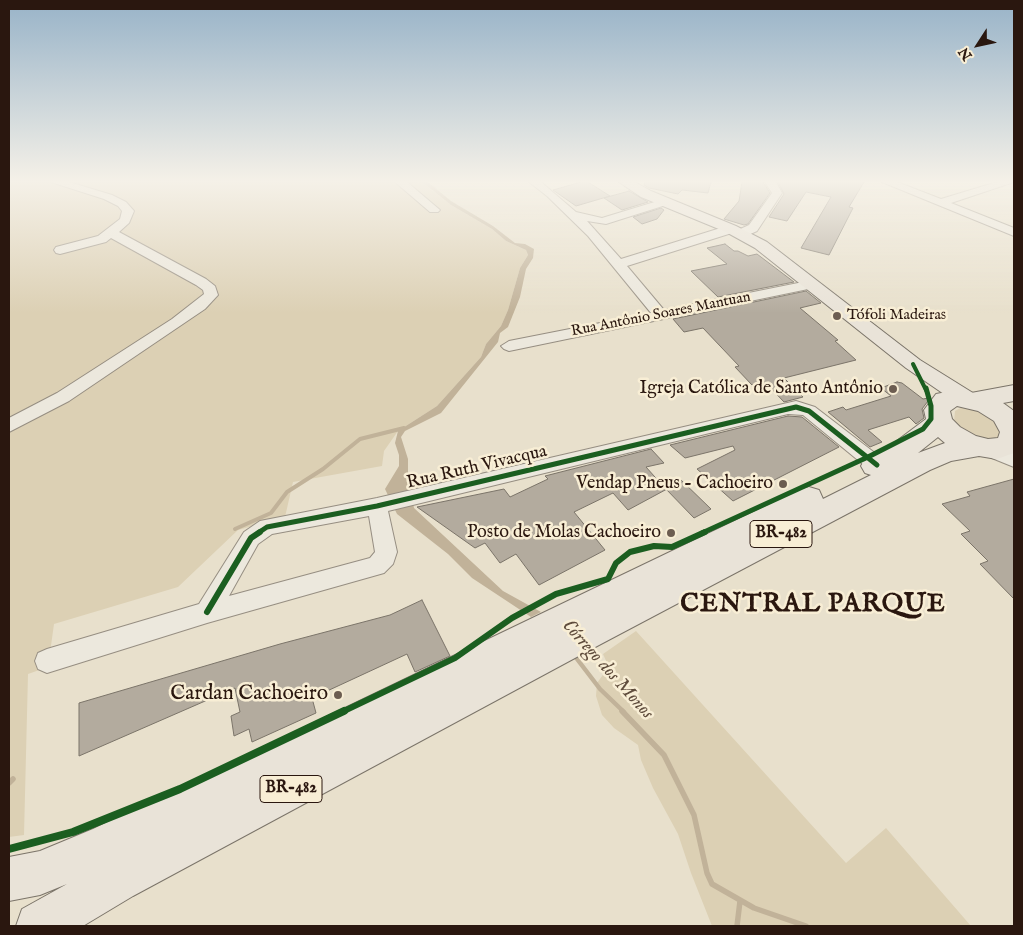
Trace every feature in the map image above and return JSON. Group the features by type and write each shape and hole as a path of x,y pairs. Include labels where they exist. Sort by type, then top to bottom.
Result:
{"highway":[{"path":"970,399 995,409 1013,425 1010,444 997,449 983,448 959,440 939,414 944,400 970,399 1014,393"},
{"name":"BR-482","path":"39,926 117,880 539,646 903,450 939,414"},
{"name":"BR-482","path":"581,624 920,463 947,452 983,448"},
{"name":"BR-482","path":"9,879 40,873 108,844 539,646"}],"main road":[{"path":"723,226 736,231 778,257 913,364 970,399"},
{"path":"913,364 935,390 939,414"}],"street":[{"path":"60,250 92,243 112,233 119,226"},
{"path":"584,226 662,315"},
{"path":"618,264 752,228 754,226"},
{"path":"999,226 1013,231"},
{"path":"9,426 63,397 200,306 211,294 210,289 201,282 112,233"},
{"name":"Rua Antônio Soares Mantuan","path":"509,346 813,284"},
{"name":"Rua Ruth Vivacqua","path":"207,612 256,533 267,527 382,505 796,407 809,411 877,464"},
{"path":"983,448 1014,460"},
{"path":"47,661 207,612 376,566 385,558 386,552 382,505"}],"shaded area":[{"path":"9,226 486,226 506,241 526,250 528,255 520,268 508,310 501,326 486,344 481,357 437,406 398,431 384,451 382,466 293,482 285,517 238,530 178,587 54,624 48,667 28,674 24,835 9,837"},
{"path":"486,226 493,226 515,243 525,244 534,249 533,258 526,269 520,297 508,327 500,333 498,342 441,413 405,431 401,437 408,459 408,480 414,508 503,591 541,612 531,617 472,578 448,554 397,514 385,489 399,466 399,455 395,443 398,431 437,406 481,357 486,344 501,326 508,310 520,268 528,255 526,250 506,241"},
{"path":"962,407 972,407 1000,423 1001,439 974,439 954,422 955,411"},
{"path":"636,631 846,863 886,828 971,926 712,926 678,834 653,788 641,760 638,745 614,728 602,715 596,696 597,683 605,672 607,663 603,654"}],"building":[{"path":"814,226 844,226 829,255 801,248"},
{"path":"725,244 734,251 748,256 757,254 794,282 718,297 691,271 727,264 707,248"},
{"path":"806,291 821,303 800,308 838,340 835,341 856,360 784,378 803,397 784,402 765,382 752,385 735,367 739,366 703,328 684,332 673,319"},
{"path":"897,382 902,383 923,399 928,398 922,409 924,418 916,424 909,417 868,430 882,442 870,447 828,412 843,407 846,410 891,396 881,388"},
{"path":"788,416 802,417 839,447 733,501 697,469 735,450 733,446 685,458 670,445"},
{"path":"651,449 664,463 646,467 663,486 679,478 711,509 694,518 666,489 628,510 613,493 574,512 605,550 539,585 516,554 500,563 485,543 475,548 417,507 504,489 510,497 548,479 545,476"},
{"path":"1014,479 1014,599 980,564 988,561 961,534 970,531 942,504 970,496 967,492"},
{"path":"422,600 450,656 415,672 407,654 312,698 316,713 252,742 249,729 234,736 231,716 240,712 235,688 79,756 79,703 280,644 390,615"}],"waterway":[{"path":"235,529 271,513 287,492 323,469 360,439 404,428"},
{"name":"Córrego dos Monos","path":"574,655 600,689 624,712"},
{"name":"Córrego dos Monos","path":"622,711 664,755 694,815 707,873 712,884 754,908 806,926"},
{"path":"9,783 13,779"},
{"path":"737,926 740,901"}],"cycle path":[{"path":"9,849 73,832 180,789 455,658 512,618 556,594 608,579 616,563 630,552 654,546 672,547 868,457 923,429 931,419 931,406 927,391 913,364"},
{"path":"207,612 251,538 267,527 377,506 788,408 796,407 809,411 877,465"}],"place":[{"name":"Tófoli Madeiras","path":"837,316"},
{"name":"Igreja Católica de Santo Antônio","path":"893,389"},
{"name":"Vendap Pneus - Cachoeiro","path":"783,484"},
{"name":"Posto de Molas Cachoeiro","path":"671,533"},
{"name":"Cardan Cachoeiro","path":"338,695"}],"district":[{"name":"CENTRAL PARQUE","path":"813,606"}]}
